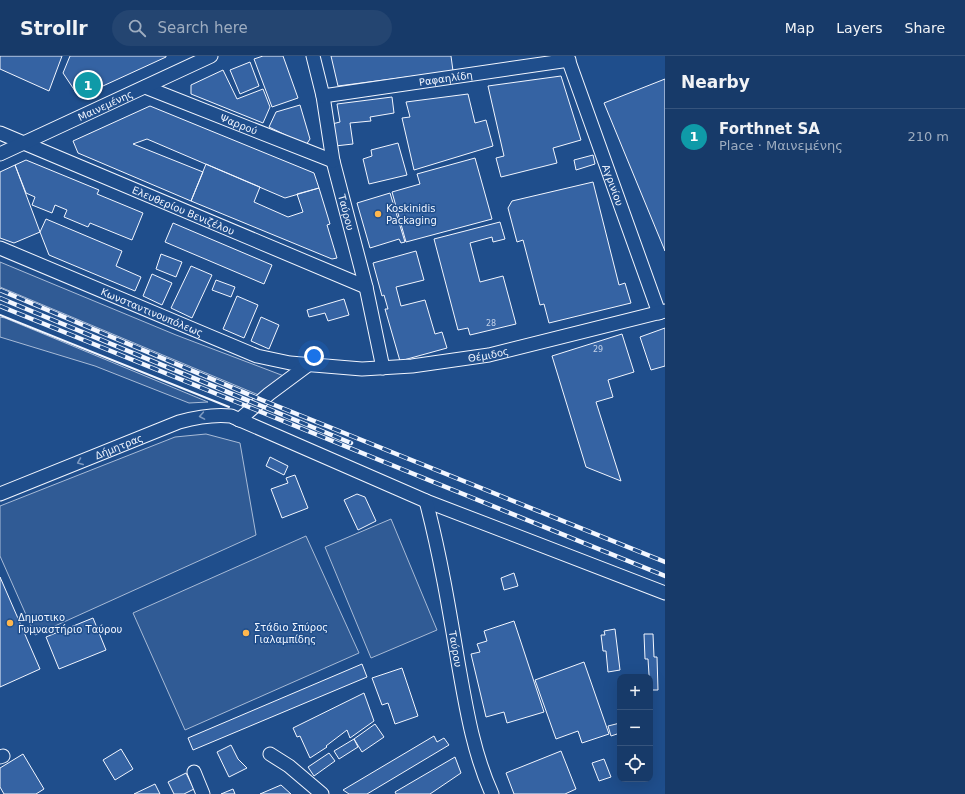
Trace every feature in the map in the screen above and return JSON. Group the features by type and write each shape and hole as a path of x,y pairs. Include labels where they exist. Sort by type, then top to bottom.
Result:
{"street":[{"name":"Μαινεμένης","path":"0,154 211,56"},
{"name":"Ταύρου","path":"313,56 323,96 333,161 366,287 383,368"},
{"name":"Ραφαηλίδη","path":"323,96 568,58"},
{"name":"Αγρινίου","path":"568,58 662,312"},
{"name":"Ψαρρού","path":"145,87 333,161"},
{"name":"Ελευθερίου Βενιζέλου","path":"0,133 366,287"},
{"name":"Κωνσταντινουπόλεως","path":"0,248 258,356 275,361 308,365"},
{"name":"Θέμιδος","path":"308,365 362,369 449,362 489,355 662,312"},
{"path":"239,420 308,365"},
{"name":"Δήμητρας","path":"0,494 179,422 205,415 232,416 426,501 665,593"},
{"name":"Ταύρου","path":"426,501 440,561 472,735 492,794"},
{"path":"270,754 289,766 322,794"},
{"path":"194,772 203,794"}],"shaded area":[{"path":"0,262 176,335 284,376 261,396 0,287"},
{"path":"0,317 208,402 189,403 95,366 0,337"},
{"path":"206,434 240,443 256,535 35,635 0,556 0,506 175,437"},
{"path":"391,519 437,630 371,658 325,547"},
{"name":"Στάδιο Σπύρος Γιαλαμπίδης","path":"306,536 359,653 185,730 133,613"}],"building":[{"path":"0,56 62,56 49,91 0,69"},
{"path":"70,56 166,57 79,97 63,73"},
{"path":"263,56 283,56 298,98 272,107 254,59"},
{"path":"331,56 451,56 453,71 338,86"},
{"path":"250,62 259,86 240,94 230,70"},
{"path":"223,70 237,99 263,89 270,107 263,123 191,94 191,85"},
{"path":"561,76 581,140 553,148 557,163 501,177 496,158 504,156 488,86"},
{"path":"665,79 665,251 604,103"},
{"path":"468,94 475,123 486,120 493,146 414,170 402,118 410,117 406,102"},
{"path":"392,97 394,113 370,117 371,121 350,123 353,144 335,146 332,124 340,122 337,104"},
{"path":"300,105 310,139 306,145 269,127 276,112"},
{"path":"150,106 314,173 319,188 285,198 147,139 133,144 203,172 191,201 78,153 73,141"},
{"path":"398,143 407,175 369,184 363,159 372,156 371,150"},
{"path":"593,155 595,164 576,170 574,160"},
{"path":"475,158 492,219 406,242 392,192 420,184 417,174"},
{"path":"26,160 99,190 97,194 143,213 132,240 90,223 88,227 64,217 67,210 55,205 52,213 32,205 35,197 26,193 15,165"},
{"path":"206,164 260,187 254,202 288,217 303,212 297,194 319,188 330,224 327,225 337,258 332,259 191,201"},
{"path":"15,165 40,232 14,243 0,238 0,172"},
{"path":"593,182 619,285 625,283 631,303 549,323 544,304 540,305 523,240 517,242 508,208 512,201"},
{"name":"Koskinidis Packaging","path":"390,193 405,242 401,243 399,239 370,248 357,203"},
{"path":"46,219 122,251 116,266 141,277 135,291 49,255 40,232"},
{"path":"500,222 505,239 493,242 492,237 470,243 480,282 503,276 516,324 470,335 468,328 458,330 434,239"},
{"path":"173,223 272,265 264,284 165,242"},
{"path":"416,251 424,280 396,287 401,306 425,300 435,334 442,332 447,348 400,361 385,309 388,309 384,295 382,296 373,263"},
{"path":"161,254 182,262 176,277 156,269"},
{"path":"191,266 212,275 192,318 171,308"},
{"path":"152,274 172,283 162,305 143,296"},
{"path":"216,280 235,287 231,297 212,290"},
{"path":"237,296 258,305 244,338 223,329"},
{"path":"344,299 349,315 328,321 325,313 309,317 307,310"},
{"path":"261,317 279,325 269,349 251,341"},
{"path":"665,328 665,366 651,370 640,337"},
{"path":"622,334 634,372 608,380 613,397 596,402 621,481 586,467 552,356"},
{"path":"270,457 288,466 284,475 266,466"},
{"path":"295,475 308,508 282,518 271,489 288,483 286,478"},
{"path":"357,494 365,497 376,521 358,530 344,500"},
{"path":"514,573 518,586 504,590 501,578"},
{"name":"Δημοτικο Γυμναστήριο Ταύρου","path":"0,577 40,669 0,687"},
{"path":"93,618 106,650 59,669 46,637"},
{"path":"514,621 544,712 507,723 504,712 486,717 471,654 480,652 477,644 487,641 484,631"},
{"path":"615,629 620,670 608,672 606,651 603,651 601,635 605,635 604,631"},
{"path":"644,634 653,634 654,657 657,657 658,690 653,690 653,674 649,674 648,659 645,659"},
{"path":"584,662 609,734 582,743 578,731 556,739 535,680"},
{"path":"362,664 367,677 193,750 188,738"},
{"path":"402,668 418,716 395,724 388,703 382,705 372,678"},
{"path":"364,693 374,721 350,738 347,730 326,746 327,747 310,758 300,736 297,737 293,728"},
{"path":"375,724 384,737 362,752 354,739"},
{"path":"617,724 617,734 611,736 608,726"},
{"path":"434,736 437,742 444,738 449,745 367,794 349,794 343,790"},
{"path":"354,739 358,747 339,759 334,751"},
{"path":"231,745 238,759 247,768 229,777 217,752"},
{"path":"121,749 133,769 115,780 103,760"},
{"path":"561,751 576,789 565,794 514,794 506,773"},
{"path":"329,753 335,761 314,776 308,767"},
{"path":"23,754 44,789 36,794 4,794 0,787 0,768"},
{"path":"455,757 461,773 430,794 396,794 395,792"},
{"path":"604,759 611,777 599,781 592,763"},
{"path":"186,773 194,789 184,794 174,794 168,782"},
{"path":"155,784 160,794 134,794"},
{"path":"281,785 291,794 260,794"},
{"path":"233,789 235,794 221,794"}],"railway":[{"path":"0,290 262,400 665,562"},
{"path":"0,298 351,443"},
{"path":"0,306 665,576"}],"wall":[{"path":"0,315 229,407"}],"place":[{"name":"Forthnet SA","path":"88,85"},
{"name":"Koskinidis Packaging","path":"378,214"},
{"name":"Δημοτικο Γυμναστήριο Ταύρου","path":"10,623"},
{"name":"Στάδιο Σπύρος Γιαλαμπίδης","path":"246,633"}]}
